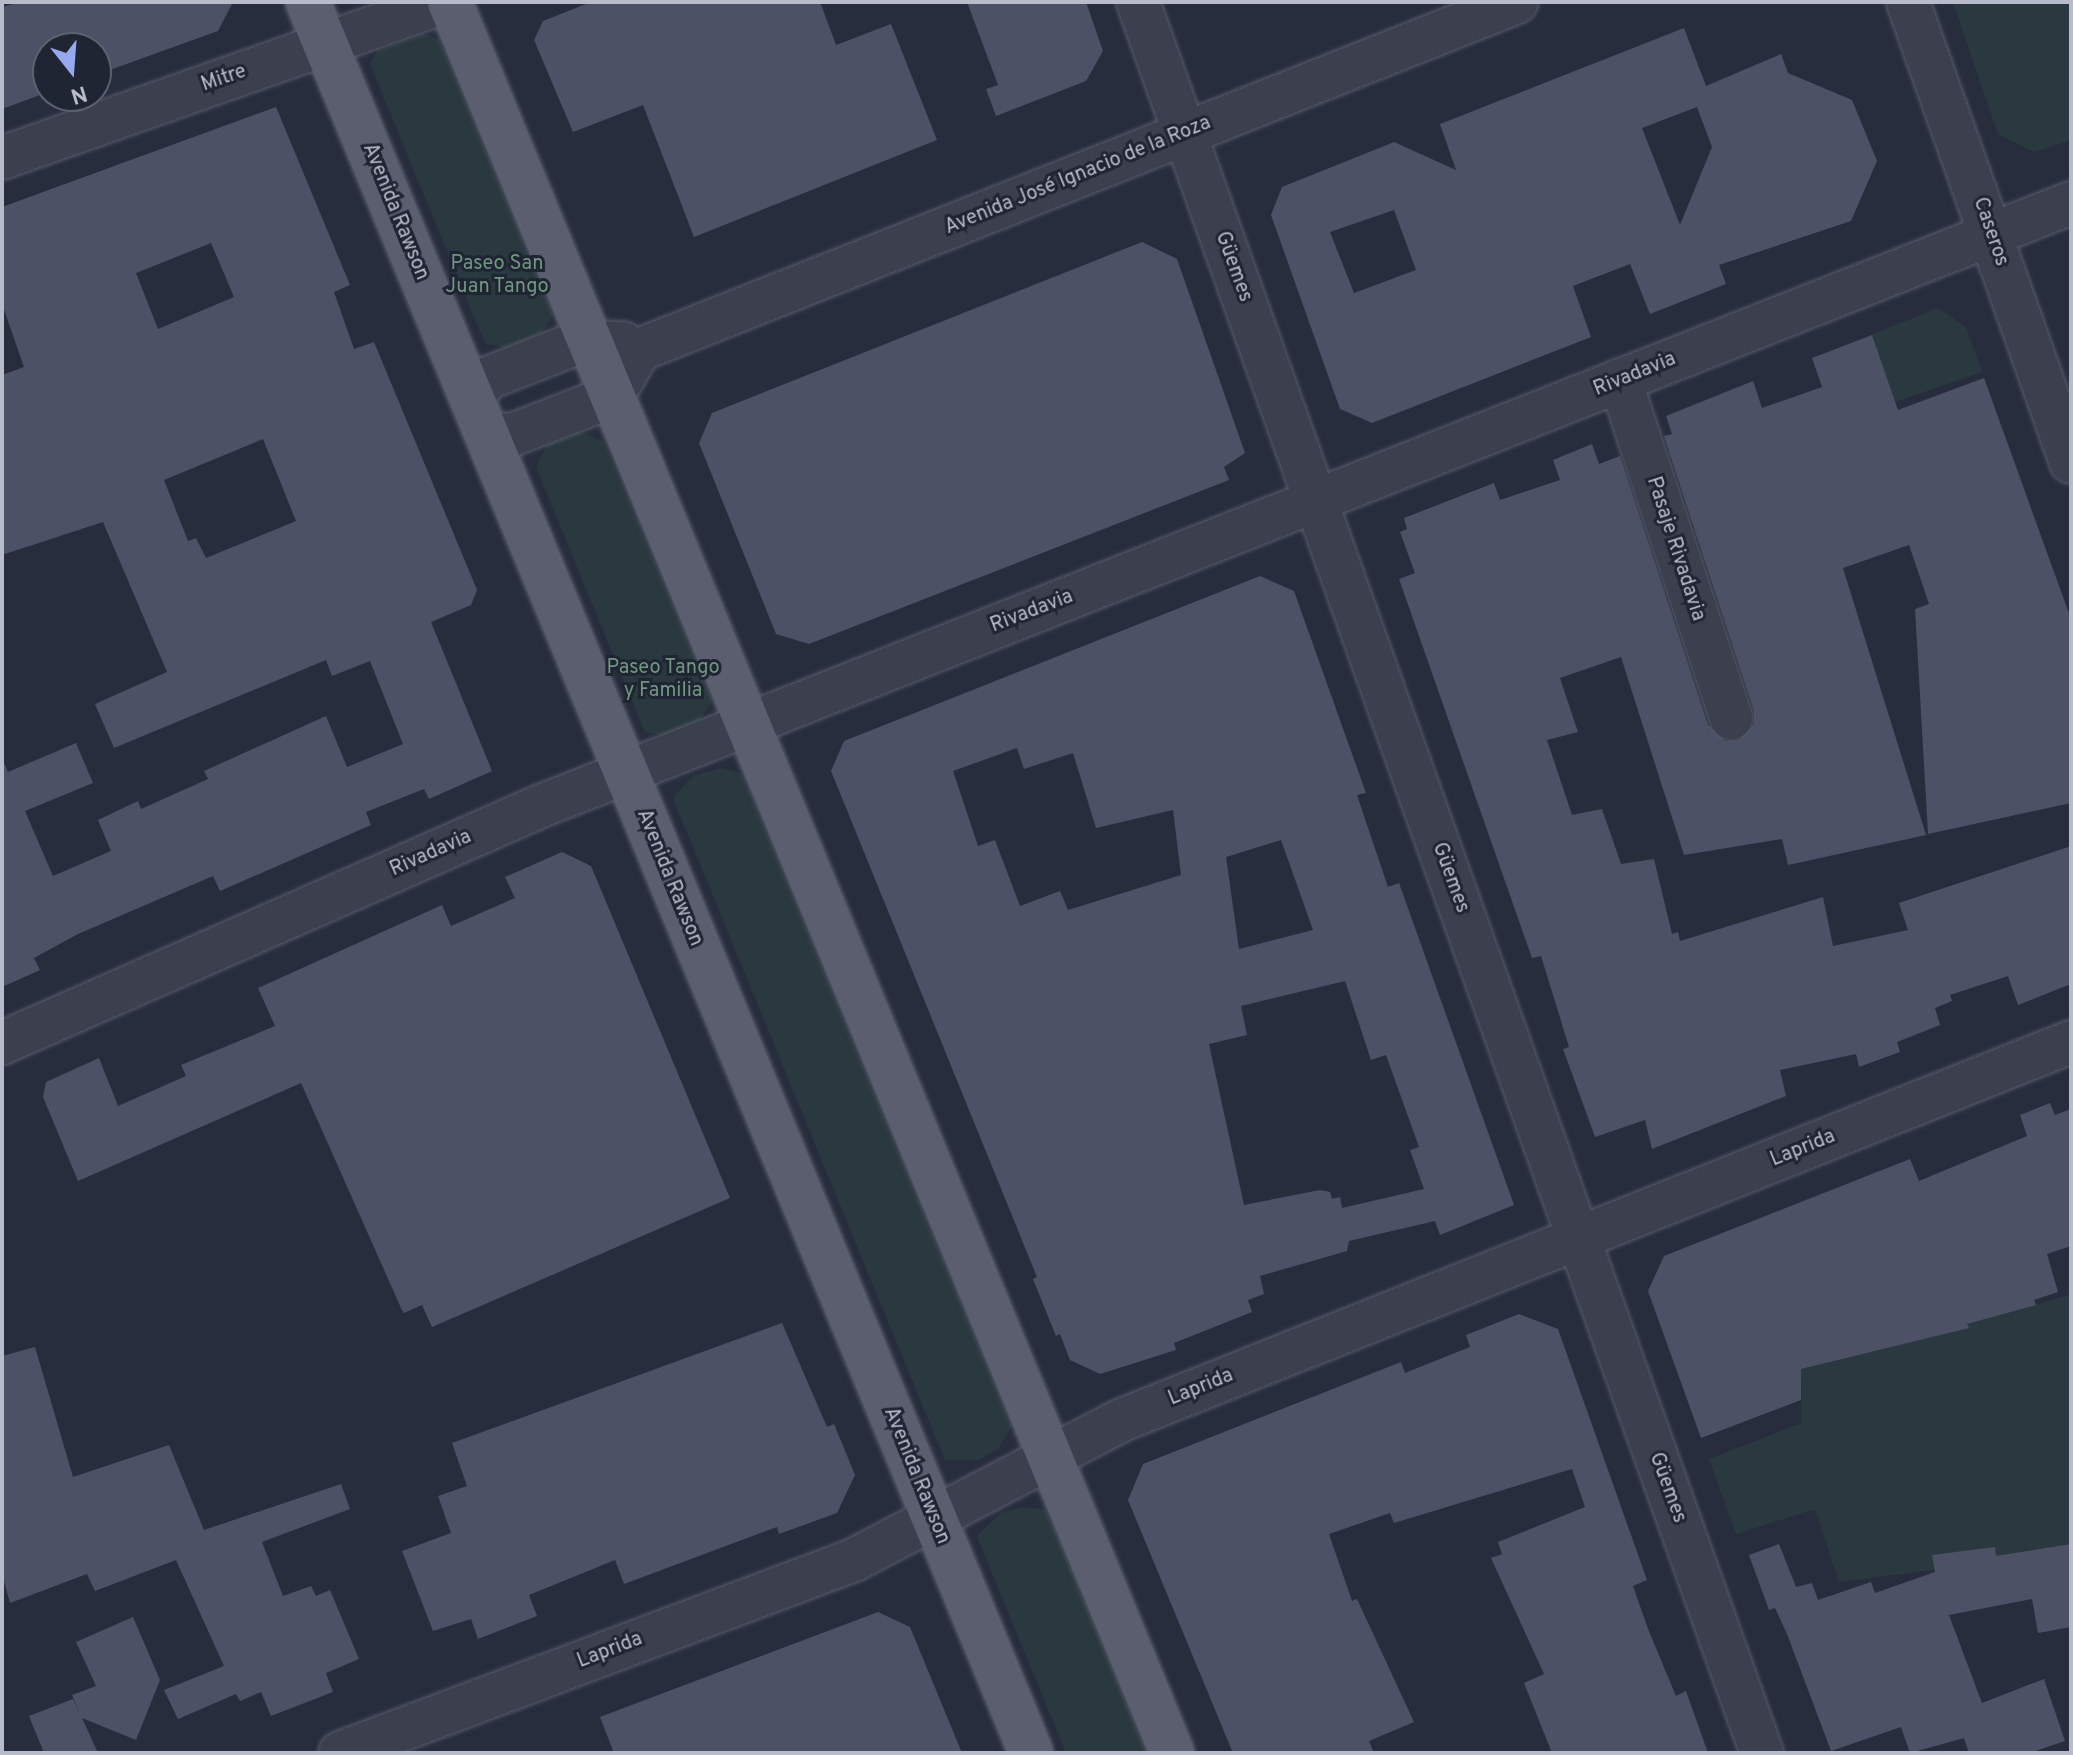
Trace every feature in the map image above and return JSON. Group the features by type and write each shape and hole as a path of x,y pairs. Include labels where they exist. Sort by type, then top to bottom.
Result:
{"main road":[{"name":"Avenida Rawson","path":"308,2 1031,1753"},
{"path":"448,2 1172,1753"}],"street":[{"name":"Mitre","path":"2,158 448,2"},
{"name":"Güemes","path":"1138,2 1762,1753"},
{"name":"Avenida José Ignacio de la Roza","path":"639,350 1517,2"},
{"name":"Caseros","path":"1908,2 2071,462"},
{"name":"Rivadavia","path":"2,1043 626,773 2071,203"},
{"path":"611,340 639,350 610,392 595,403 512,435 478,415 488,378 590,341 611,340"},
{"name":"Pasaje Rivadavia","path":"1620,380 1731,718"},
{"name":"Laprida","path":"340,1753 854,1560 1122,1420 2071,1042"}],"green space":[{"path":"1953,2 2071,2 2071,140 2034,152 1998,134"},
{"name":"Paseo San Juan Tango","path":"426,33 439,40 553,315 538,339 512,350 485,343 370,64 377,51"},
{"path":"1938,308 1966,327 1982,372 1895,402 1871,335"},
{"name":"Paseo Tango y Familia","path":"580,431 604,442 712,701 699,721 668,736 645,732 536,467 548,443"},
{"path":"721,768 741,773 1011,1427 999,1448 979,1460 945,1460 673,798 693,776"},
{"path":"2071,1294 2071,1544 2025,1558 1839,1582 1815,1509 1736,1534 1709,1459 1802,1423 1800,1322 2034,1300 2036,1305"},
{"path":"1023,1507 1046,1510 1146,1753 1066,1753 977,1536 1001,1513"}],"building":[{"path":"20,2 233,2 218,31 112,69 112,32 32,32 32,98 2,109 2,7"},
{"path":"591,2 820,2 836,45 891,24 937,140 694,237 643,105 573,132 534,40 543,21"},
{"path":"967,2 1086,2 1103,51 1086,81 996,116 986,89 998,85"},
{"path":"1684,28 1706,86 1781,54 1788,73 1852,100 1877,161 1851,221 1719,265 1726,284 1650,314 1630,264 1573,286 1591,337 1372,423 1340,409 1271,215 1282,187 1394,142 1456,170 1440,124","holes":["1697,107 1712,147 1680,225 1642,128","1394,210 1416,270 1354,293 1330,232"]},
{"path":"276,107 350,285 334,292 354,349 374,342 477,590 471,605 431,622 492,771 429,799 424,789 366,812 371,825 220,891 213,876 78,934 34,958 40,970 2,987 2,758 8,772 76,743 93,783 25,811 53,876 111,851 98,820 138,801 141,809 208,779 204,771 326,716 347,767 403,744 370,661 332,676 326,660 114,748 95,704 167,672 103,522 2,555 2,375 24,367 2,304 2,207","holes":["211,243 234,297 158,329 136,273","263,439 296,521 206,558 196,538 188,541 164,480"]},
{"path":"1142,242 1177,259 1245,453 1224,467 1229,480 809,644 776,634 699,443 712,413"},
{"path":"1872,335 1898,410 1984,378 2071,619 2071,803 1928,834 1915,609 1929,604 1909,545 1843,568 1926,835 1788,865 1782,839 1684,855 1621,657 1560,678 1578,732 1547,740 1572,815 1602,809 1621,864 1654,859 1672,934 1678,932 1680,941 1823,897 1833,946 1908,930 1899,903 2071,846 2071,984 2018,1005 2008,976 1950,995 1952,1001 1935,1008 1940,1025 1897,1042 1900,1052 1859,1067 1856,1054 1780,1070 1786,1096 1652,1149 1645,1120 1595,1137 1563,1049 1569,1047 1541,956 1532,958 1399,579 1415,573 1400,532 1407,529 1404,518 1494,483 1500,500 1560,480 1553,460 1592,444 1599,464 1620,456 1708,725 1725,741 1739,740 1754,724 1754,711 1664,436 1672,434 1666,416 1753,381 1762,408 1822,387 1812,358"},
{"path":"1260,576 1294,591 1366,793 1357,795 1388,887 1399,883 1514,1205 1440,1235 1435,1221 1349,1241 1347,1251 1260,1276 1264,1294 1248,1300 1252,1312 1174,1343 1176,1350 1100,1374 1070,1360 1060,1334 1056,1336 1033,1279 1037,1277 831,771 844,741","holes":["1017,748 1024,769 1073,753 1096,828 1173,810 1181,875 1068,910 1060,891 1020,906 995,840 978,846 953,771","1281,840 1313,930 1239,949 1226,857","1345,981 1371,1060 1386,1055 1419,1147 1410,1150 1424,1189 1342,1208 1340,1197 1332,1199 1330,1192 1320,1190 1244,1205 1209,1044 1247,1035 1241,1006"]},
{"path":"562,852 591,866 730,1198 432,1327 422,1305 404,1313 401,1308 301,1083 78,1181 43,1097 46,1082 99,1058 118,1106 186,1076 181,1065 275,1026 258,988 442,905 451,926 515,898 505,877"},
{"path":"2050,1103 2055,1115 2071,1109 2071,1246 2047,1254 2058,1292 2034,1300 2036,1305 1967,1324 1969,1328 1801,1369 1801,1400 1701,1438 1648,1291 1664,1256 1910,1159 1919,1181 2027,1136 2020,1115"},
{"path":"1519,1314 1558,1329 1647,1580 1633,1586 1648,1629 1676,1696 1686,1691 1708,1753 1552,1753 1524,1683 1544,1674 1491,1558 1502,1554 1498,1542 1585,1507 1572,1469 1394,1523 1390,1513 1329,1534 1352,1601 1357,1599 1414,1722 1369,1741 1374,1753 1233,1753 1128,1500 1143,1464 1401,1362 1405,1373 1470,1347 1466,1335"},
{"path":"782,1323 827,1427 834,1424 855,1475 837,1513 779,1534 777,1527 624,1584 615,1560 529,1595 537,1616 478,1639 471,1619 433,1631 402,1551 451,1533 438,1496 467,1486 452,1443"},
{"path":"35,1347 73,1477 169,1445 204,1530 341,1484 350,1509 262,1542 283,1596 311,1586 316,1596 330,1590 359,1659 326,1673 333,1692 271,1716 261,1692 240,1701 236,1694 178,1719 164,1690 224,1666 176,1560 95,1591 87,1574 10,1603 2,1574 2,1356"},
{"path":"1779,1544 1796,1587 1812,1583 1818,1600 1871,1582 1875,1593 1935,1572 1932,1555 1995,1547 1996,1556 2071,1544 2071,1627 2038,1633 2032,1599 1949,1615 1982,1703 2044,1679 2065,1741 2030,1753 1969,1753 1964,1738 1910,1753 1901,1727 1831,1751 1787,1634 1775,1608 1769,1610 1749,1555"},
{"path":"878,1612 910,1627 962,1753 614,1753 600,1717"},
{"path":"133,1617 160,1680 136,1740 82,1718 98,1753 44,1753 29,1716 73,1699 80,1714 72,1695 96,1686 76,1642"}]}
